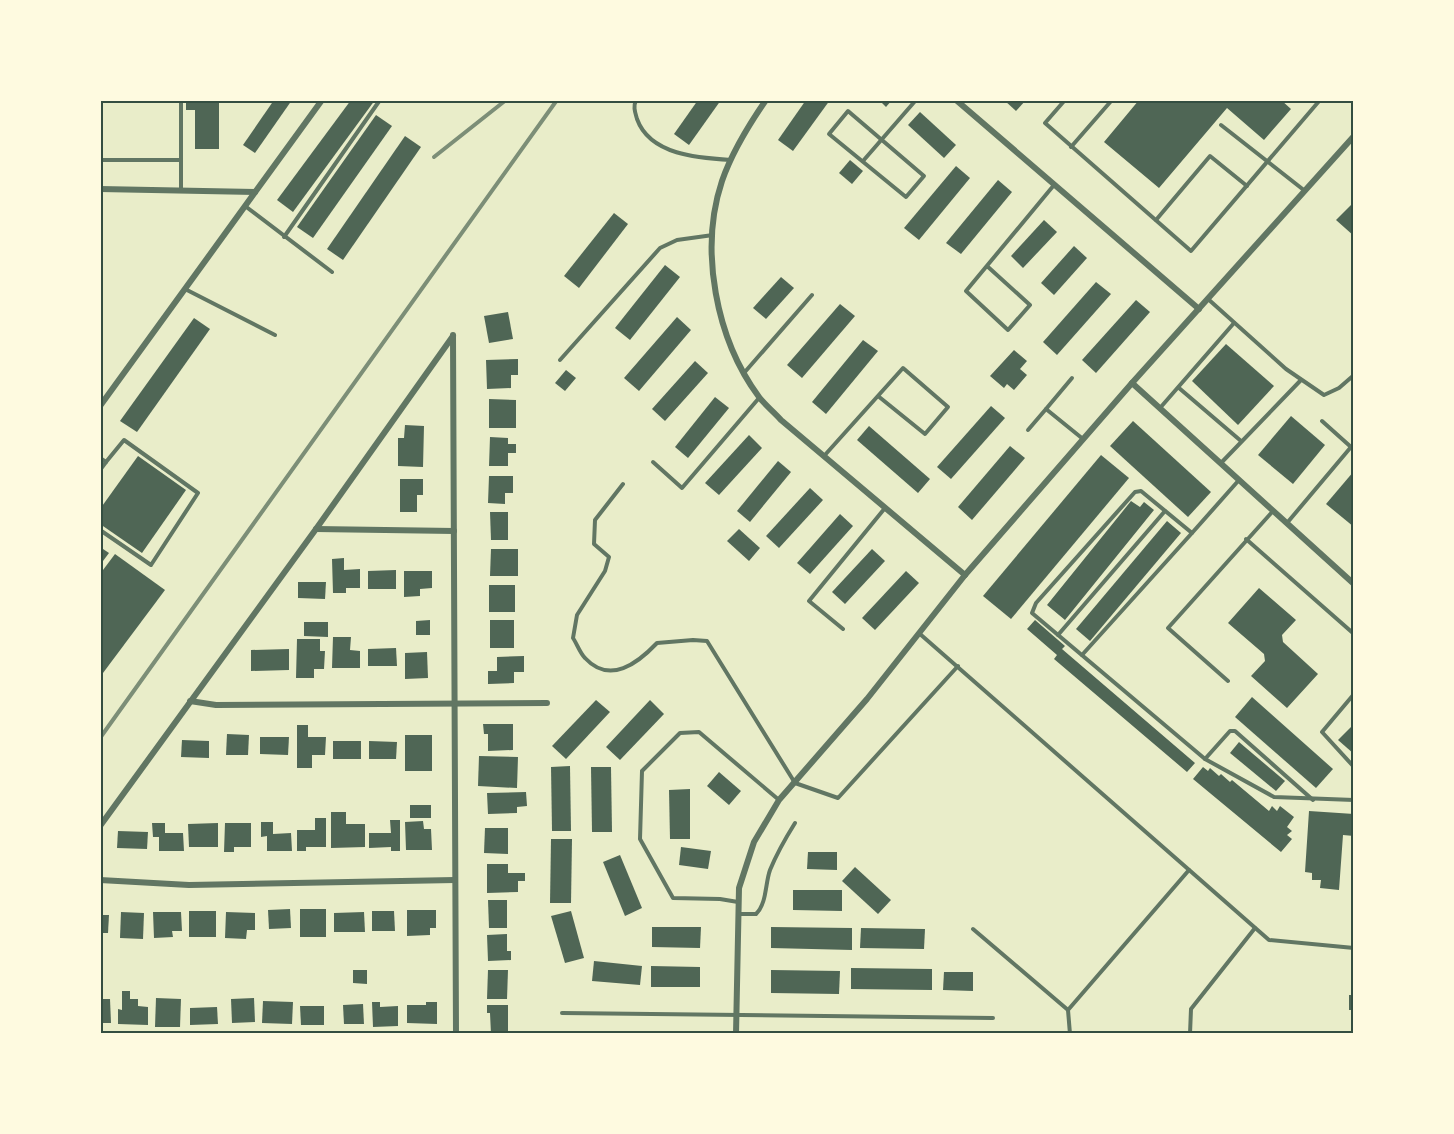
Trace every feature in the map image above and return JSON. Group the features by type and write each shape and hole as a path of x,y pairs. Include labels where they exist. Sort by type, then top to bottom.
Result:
{"street":[{"path":"100,406 322,100"},
{"path":"766,100 748,125 730,160 722,183 711,246 719,309 727,337 744,373 759,397 781,420 965,575"},
{"path":"956,100 1199,309"},
{"path":"736,1034 739,888 754,842 779,800 920,634 965,575 1132,383 1353,136"},
{"path":"100,189 255,192"},
{"path":"100,826 316,529 453,335 456,1034"},
{"path":"1132,383 1353,584"},
{"path":"316,529 454,531"},
{"path":"190,702 216,705 547,703"},
{"path":"100,880 189,885 455,880"}],"lane":[{"path":"181,100 181,190"},
{"path":"284,237 380,100"},
{"path":"636,100 634,105 638,121 647,136 664,148 697,158 730,160"},
{"path":"863,161 916,100"},
{"path":"1065,100 1045,123 1191,250 1320,100"},
{"path":"1071,147 1112,100"},
{"path":"848,111 881,140 924,176 906,197 829,134 848,111"},
{"path":"1221,125 1305,191"},
{"path":"1156,220 1210,156 1247,186"},
{"path":"100,160 181,160"},
{"path":"987,266 1030,305 1008,330 966,291 1054,185"},
{"path":"245,206 332,272"},
{"path":"561,360 660,248 677,240 713,234"},
{"path":"185,289 275,335"},
{"path":"744,373 813,295"},
{"path":"1208,299 1286,369 1324,395 1339,388 1353,375"},
{"path":"1160,408 1234,323"},
{"path":"824,456 903,368 948,407 925,434 878,396"},
{"path":"1028,430 1072,378"},
{"path":"1221,464 1301,380"},
{"path":"1179,388 1241,441"},
{"path":"653,462 682,488 759,397"},
{"path":"1046,410 1083,440"},
{"path":"1287,523 1351,447 1322,421"},
{"path":"100,470 124,440 198,493 151,565 100,530"},
{"path":"100,458 106,462"},
{"path":"1082,656 1239,480"},
{"path":"623,484 595,520 594,544 609,557 605,571 577,615 573,638 586,658 602,670 625,669 657,643 707,641 795,783 838,798 958,666"},
{"path":"1192,533 1141,491 1135,492 1036,603 1032,613 1205,759 1274,797 1353,800"},
{"path":"843,629 809,601 885,507"},
{"path":"1058,635 1165,511"},
{"path":"1228,681 1168,628 1273,511"},
{"path":"1246,540 1353,634"},
{"path":"920,634 1269,940 1353,948"},
{"path":"1353,694 1322,732 1353,767"},
{"path":"1205,759 1230,731 1235,731 1313,800"},
{"path":"738,902 720,899 674,898 640,838 642,771 680,733 699,732 779,800"},
{"path":"738,914 756,914 761,908 769,872 779,848 795,823"},
{"path":"1068,1010 1189,870"},
{"path":"1190,1034 1191,1009 1255,928"},
{"path":"973,929 1068,1010 1070,1034"},
{"path":"562,1013 993,1018"}],"building":[{"path":"186,100 219,100 219,149 195,149 195,110 186,110"},
{"path":"274,100 292,100 255,153 243,145"},
{"path":"351,100 375,100 293,212 277,200"},
{"path":"698,100 721,100 689,145 674,134"},
{"path":"806,100 830,100 793,151 778,140"},
{"path":"879,100 892,100 886,107"},
{"path":"1004,100 1026,100 1016,111"},
{"path":"1139,100 1281,100 1291,109 1264,140 1227,108 1159,188 1104,142"},
{"path":"920,112 956,145 944,158 908,125"},
{"path":"376,115 392,126 313,238 297,227"},
{"path":"405,136 421,147 343,260 327,249"},
{"path":"850,160 863,171 852,184 839,173"},
{"path":"956,166 970,178 919,240 904,228"},
{"path":"998,180 1012,192 961,254 946,243"},
{"path":"1354,202 1354,236 1336,220"},
{"path":"614,213 628,224 579,288 564,276"},
{"path":"1044,220 1057,232 1023,268 1011,256"},
{"path":"1074,246 1087,258 1054,295 1041,283"},
{"path":"665,265 680,277 630,340 615,328"},
{"path":"781,277 794,288 766,319 753,308"},
{"path":"1096,282 1111,294 1057,355 1043,342"},
{"path":"1136,300 1150,312 1096,373 1082,360"},
{"path":"840,304 855,316 802,378 787,365"},
{"path":"508,312 513,339 489,343 484,316"},
{"path":"677,317 691,330 639,391 624,378"},
{"path":"194,318 210,329 137,432 120,421"},
{"path":"863,340 878,351 826,414 812,402"},
{"path":"1226,344 1274,386 1238,425 1192,381"},
{"path":"1014,350 1027,361 1020,369 1027,375 1014,390 1007,384 1004,388 990,376"},
{"path":"518,359 518,375 511,375 511,388 487,389 486,360"},
{"path":"695,361 708,373 665,421 652,409"},
{"path":"566,370 576,378 565,391 555,383"},
{"path":"715,397 729,408 688,458 675,447"},
{"path":"489,399 516,400 516,428 489,428"},
{"path":"991,406 1005,418 951,479 937,467"},
{"path":"1291,416 1325,445 1293,484 1258,455"},
{"path":"1133,421 1211,492 1188,517 1110,446"},
{"path":"405,425 424,426 423,467 398,466 398,438 404,438"},
{"path":"869,426 930,479 918,493 857,440"},
{"path":"749,435 762,448 719,495 705,483"},
{"path":"490,437 508,438 508,444 516,444 516,453 508,453 508,466 489,466"},
{"path":"1010,446 1025,458 972,520 958,507"},
{"path":"1101,455 1129,478 1011,619 983,596"},
{"path":"138,456 186,490 142,553 100,524 100,509"},
{"path":"778,461 791,472 750,522 737,511"},
{"path":"1354,471 1354,527 1326,504"},
{"path":"489,476 513,476 513,493 505,493 505,504 488,503"},
{"path":"400,479 423,479 423,495 417,495 417,512 400,512"},
{"path":"810,488 823,500 779,548 766,536"},
{"path":"1131,501 1140,507 1144,502 1154,510 1065,620 1047,605"},
{"path":"490,512 508,512 508,540 491,540"},
{"path":"840,514 853,526 810,574 797,563"},
{"path":"1167,521 1181,533 1090,641 1076,629"},
{"path":"739,529 760,548 749,561 727,541"},
{"path":"100,547 109,553 100,565"},
{"path":"491,549 518,549 518,576 490,576"},
{"path":"872,549 885,561 845,604 832,592"},
{"path":"115,554 165,590 100,677 100,574"},
{"path":"344,558 344,570 360,569 360,588 346,588 346,593 333,593 332,559"},
{"path":"396,570 396,589 368,589 368,571"},
{"path":"404,571 432,571 432,588 420,589 420,596 404,597"},
{"path":"906,571 919,583 875,630 862,618"},
{"path":"298,582 326,582 325,599 298,598"},
{"path":"489,585 515,585 515,612 489,612"},
{"path":"1259,588 1296,620 1282,635 1283,642 1318,674 1287,708 1251,676 1265,661 1264,654 1228,623"},
{"path":"430,620 430,635 416,635 416,621"},
{"path":"490,620 514,620 514,648 490,648"},
{"path":"1035,620 1065,646 1062,649 1195,763 1187,772 1054,659 1057,655 1027,629"},
{"path":"304,622 328,622 328,637 304,636"},
{"path":"333,637 351,637 350,650 360,651 360,668 332,668"},
{"path":"297,639 320,639 320,651 325,651 324,669 314,669 314,678 296,678"},
{"path":"396,648 397,666 368,666 368,649"},
{"path":"289,649 289,670 251,671 251,650"},
{"path":"427,652 428,678 405,679 405,653"},
{"path":"524,656 524,672 514,672 514,683 488,684 488,671 497,671 497,657"},
{"path":"1252,697 1333,769 1316,788 1235,717"},
{"path":"596,700 610,712 566,759 552,746"},
{"path":"650,700 664,714 620,760 606,747"},
{"path":"483,724 513,724 513,750 488,751 488,734 484,734"},
{"path":"1354,724 1354,754 1338,740"},
{"path":"297,725 308,725 308,737 326,737 325,755 312,755 312,768 297,768"},
{"path":"227,734 249,735 248,755 226,755"},
{"path":"405,735 432,735 432,771 405,771"},
{"path":"260,737 289,737 288,755 260,754"},
{"path":"182,740 209,741 209,758 181,757"},
{"path":"333,741 361,741 361,759 333,759"},
{"path":"369,741 397,742 396,759 369,759"},
{"path":"1239,742 1285,781 1276,791 1230,753"},
{"path":"479,756 518,757 517,788 478,786"},
{"path":"570,766 571,831 552,831 551,767"},
{"path":"591,767 611,767 612,832 592,832"},
{"path":"1203,767 1208,771 1210,768 1219,776 1221,774 1230,782 1232,780 1269,811 1272,806 1277,811 1280,806 1294,817 1287,827 1292,831 1287,835 1292,839 1281,852 1193,779"},
{"path":"719,772 741,791 729,805 707,786"},
{"path":"690,789 690,839 670,839 669,790"},
{"path":"526,792 527,806 517,807 517,813 488,814 487,793"},
{"path":"410,805 431,805 431,818 410,818"},
{"path":"1309,811 1354,814 1354,836 1343,835 1339,890 1320,888 1321,880 1312,880 1312,873 1305,872"},
{"path":"331,812 346,812 346,824 365,824 365,847 331,848"},
{"path":"315,818 326,818 326,847 306,847 306,851 297,851 297,830 315,830"},
{"path":"390,820 400,820 400,851 391,851 391,847 369,848 369,833 391,833"},
{"path":"423,821 424,829 431,829 432,850 406,850 405,822"},
{"path":"261,822 273,822 273,834 291,833 292,851 267,851 267,836 261,837"},
{"path":"152,823 165,823 165,833 183,833 184,851 159,851 159,837 153,837"},
{"path":"218,823 218,847 189,847 188,824"},
{"path":"225,823 251,823 251,847 234,847 234,852 224,852"},
{"path":"485,828 508,828 508,854 484,853"},
{"path":"118,831 148,832 147,849 117,848"},
{"path":"551,839 572,839 571,903 550,903"},
{"path":"681,847 711,851 708,869 679,865"},
{"path":"808,852 837,852 837,870 807,869"},
{"path":"620,855 642,908 625,916 603,862"},
{"path":"487,864 508,864 508,873 525,873 525,881 518,881 518,892 487,893"},
{"path":"855,867 891,900 878,914 842,881"},
{"path":"793,890 842,890 842,911 793,910"},
{"path":"488,900 507,900 507,928 489,928"},
{"path":"290,909 291,928 269,929 268,910"},
{"path":"300,909 326,909 326,937 300,937"},
{"path":"407,910 436,910 436,928 430,928 430,935 407,936"},
{"path":"189,911 216,911 216,937 189,937"},
{"path":"372,911 394,911 395,931 372,931"},
{"path":"571,911 584,958 565,963 551,916"},
{"path":"121,912 144,913 143,939 120,938"},
{"path":"153,912 181,912 182,931 172,931 173,937 154,938"},
{"path":"226,912 255,913 255,930 247,930 246,939 225,938"},
{"path":"364,912 365,932 334,932 334,913"},
{"path":"100,915 109,915 108,933 100,933"},
{"path":"652,927 701,927 700,948 652,947"},
{"path":"771,927 852,928 852,950 771,948"},
{"path":"861,928 925,929 924,949 860,948"},
{"path":"507,934 507,951 511,951 511,960 488,961 487,935"},
{"path":"594,961 642,966 640,985 592,981"},
{"path":"651,966 700,967 700,987 651,987"},
{"path":"851,968 932,969 932,990 851,989"},
{"path":"353,970 367,970 367,984 353,983"},
{"path":"488,970 508,970 507,999 487,999"},
{"path":"771,970 840,971 839,994 771,993"},
{"path":"944,972 973,972 973,991 943,990"},
{"path":"122,991 130,991 130,999 138,999 138,1006 148,1007 148,1025 118,1024 118,1009 122,1010"},
{"path":"1349,995 1354,995 1354,1010 1349,1010"},
{"path":"156,998 181,999 180,1027 155,1027"},
{"path":"254,998 255,1022 232,1023 231,999"},
{"path":"100,999 110,999 111,1023 100,1023"},
{"path":"263,1001 293,1002 292,1024 262,1023"},
{"path":"372,1002 380,1002 380,1007 398,1006 398,1026 373,1027"},
{"path":"426,1002 437,1002 437,1024 407,1023 407,1005 426,1005"},
{"path":"363,1004 364,1024 344,1024 343,1005"},
{"path":"487,1005 508,1005 508,1034 491,1034 490,1013 487,1013"},
{"path":"300,1006 324,1006 324,1025 301,1025"},
{"path":"217,1007 218,1024 190,1025 190,1008"}],"railway":[{"path":"434,157 506,100"},
{"path":"100,738 557,100"}]}
